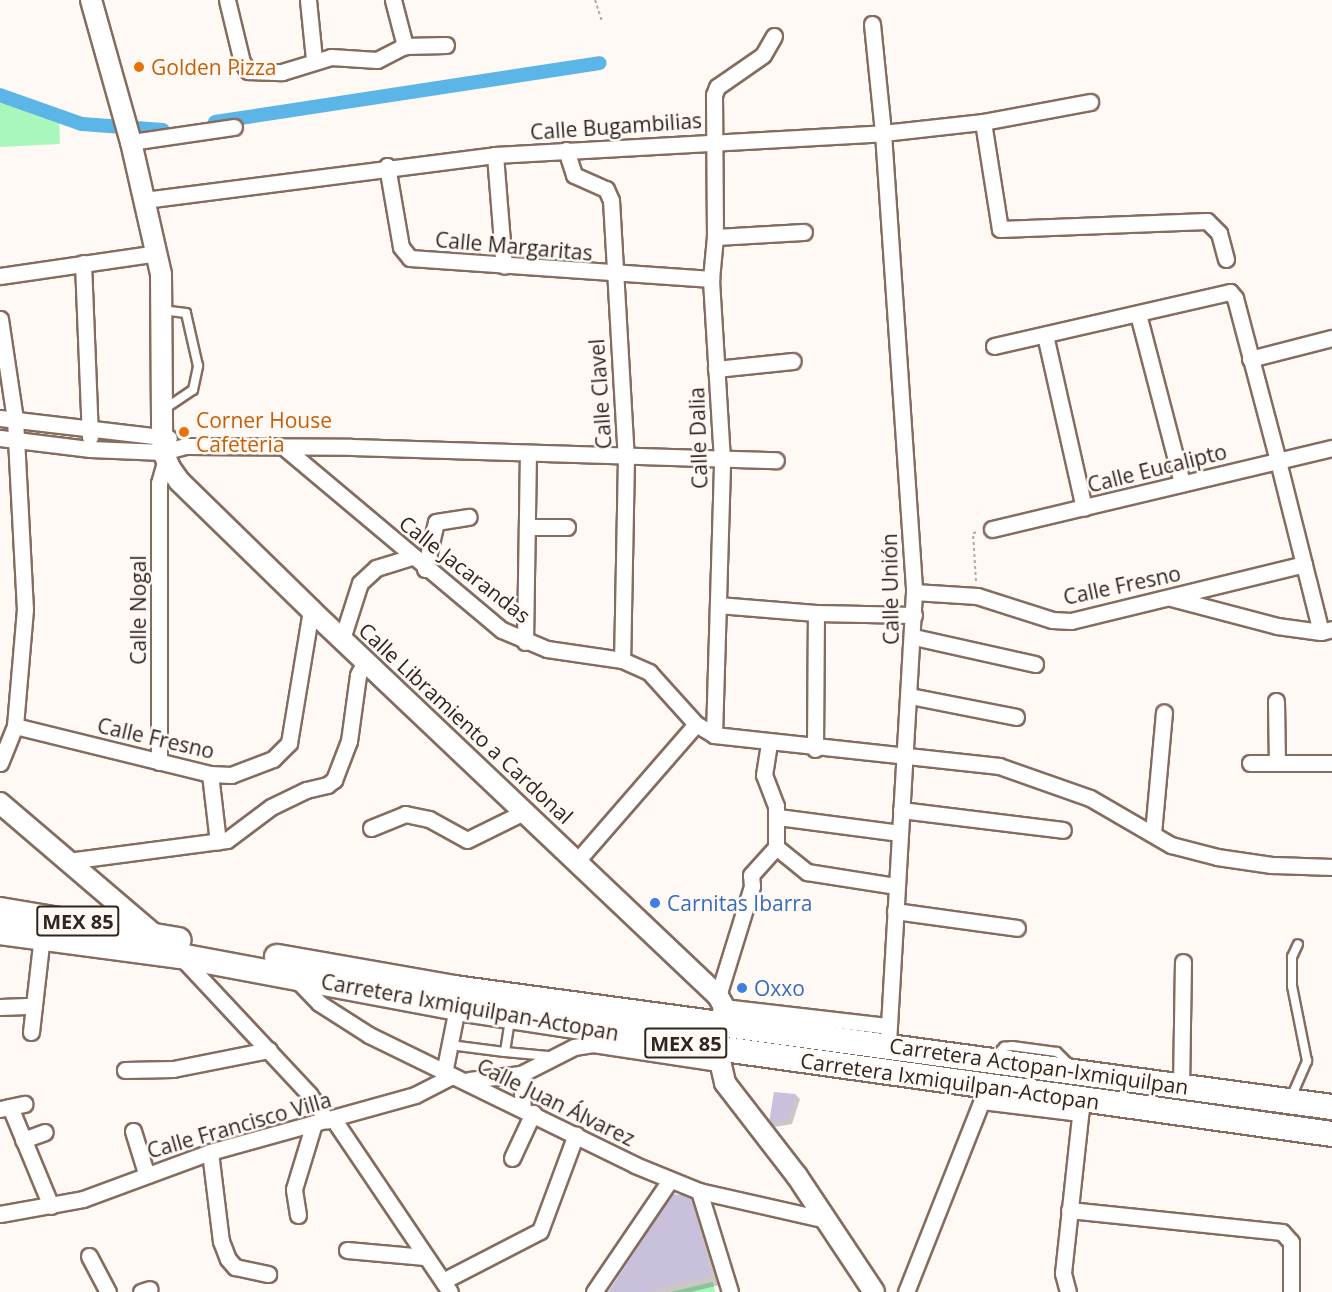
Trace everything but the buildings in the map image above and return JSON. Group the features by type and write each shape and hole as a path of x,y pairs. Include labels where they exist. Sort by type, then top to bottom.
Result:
{"main road":[{"name":"Carretera Actopan-Ixmiquilpan","path":"0,910 454,988 721,1009 888,1035 992,1060 1332,1107"},
{"name":"Carretera Ixmiquilpan-Actopan","path":"0,932 180,956 718,1055 984,1094 1332,1134"}],"street":[{"path":"91,0 130,137 157,253 161,310 164,448"},
{"path":"227,0 242,62 248,71 282,72 314,59 377,60 405,46 446,45"},
{"path":"308,0 314,59"},
{"path":"393,0 405,46"},
{"name":"Calle Unión","path":"872,24 883,133 914,592 914,637 895,886 888,1035"},
{"name":"Calle Dalia","path":"714,735 722,460 711,279 715,237 714,141 717,87 763,55 774,36"},
{"name":"Calle Bugambilias","path":"144,200 387,166 495,155 883,133 982,122 1090,102"},
{"path":"982,122 1000,230 1207,220 1214,224 1227,259"},
{"path":"130,137 234,127"},
{"name":"Calle Clavel","path":"566,150 574,175 606,189 611,200 612,274 626,457 622,660"},
{"path":"495,155 504,266"},
{"name":"Calle Margaritas","path":"387,166 404,254 410,258 612,274 711,279"},
{"path":"715,237 804,232"},
{"path":"0,276 157,253"},
{"path":"83,263 90,448"},
{"path":"994,346 1230,292 1235,298 1304,564 1326,630 1277,626 1168,598"},
{"path":"1138,314 1182,483"},
{"path":"0,319 8,438 25,609 15,726 0,763"},
{"path":"1045,335 1084,508"},
{"path":"1251,359 1332,338"},
{"path":"716,369 793,361"},
{"path":"8,419 90,427 164,448"},
{"path":"8,438 90,448 351,447 528,455 776,460"},
{"name":"Calle Eucalipto","path":"992,529 1332,447"},
{"name":"Calle Libramiento a Cardonal","path":"164,448 180,482 311,610 526,811 721,1009"},
{"name":"Calle Nogal","path":"159,762 159,483 164,448"},
{"name":"Calle Jacarandas","path":"286,449 425,569 502,630 525,642 622,660 649,672 696,724 714,735 815,749 904,753 999,766 1090,798 1134,826 1153,833 1172,845 1217,857 1332,867"},
{"path":"525,642 529,527 528,455"},
{"path":"425,569 436,522 469,517"},
{"path":"529,527 567,527"},
{"path":"342,639 360,583 376,568 411,557"},
{"name":"Calle Fresno","path":"914,592 977,596 1052,620 1071,621 1304,564"},
{"path":"718,605 816,613 914,615"},
{"name":"Calle Fresno","path":"15,726 210,774 231,775 273,759 289,743 311,610"},
{"path":"815,749 816,613"},
{"path":"914,637 1035,664"},
{"path":"68,861 218,842 240,832 271,807 334,780 349,741 358,675 365,661"},
{"path":"910,696 1016,717"},
{"path":"1276,701 1277,762"},
{"path":"1153,833 1164,712"},
{"path":"577,861 696,724"},
{"path":"769,742 764,775 778,817 776,847 751,875 752,886 721,1009 718,1055 725,1083 797,1176 822,1219 873,1292"},
{"path":"1250,763 1332,763"},
{"path":"210,774 218,842"},
{"path":"0,803 180,956 270,1050 309,1094 325,1121 446,1286 540,1231 576,1134"},
{"path":"901,810 1063,830"},
{"path":"371,828 405,814 429,819 467,840 526,811"},
{"path":"778,817 900,832"},
{"path":"776,847 807,872 895,886"},
{"path":"895,911 1017,928"},
{"path":"31,1032 42,936"},
{"path":"1182,1088 1183,962"},
{"name":"Calle Juan Álvarez","path":"294,977 319,1003 359,1029 448,1075 467,1080 670,1180 699,1191 822,1219"},
{"path":"0,1007 34,1006"},
{"path":"448,1075 450,1044 457,1008"},
{"path":"467,1080 521,1074 560,1058 574,1047 593,1044 718,1055"},
{"path":"125,1070 173,1069 270,1050"},
{"path":"512,1158 528,1111 521,1074"},
{"name":"Calle Francisco Villa","path":"0,1214 51,1206 99,1194 146,1173 210,1152 415,1095 448,1075"},
{"path":"906,1292 984,1094"},
{"path":"1068,1292 1063,1273 1081,1106"},
{"path":"12,1107 23,1140 51,1206"},
{"path":"298,1215 294,1189 325,1121"},
{"path":"133,1131 146,1173"},
{"path":"23,1140 45,1132"},
{"path":"210,1152 221,1241 228,1258 235,1267 268,1274"},
{"path":"594,1292 670,1180"},
{"path":"699,1191 730,1292"},
{"path":"1069,1210 1288,1235 1291,1292"},
{"path":"347,1250 425,1257"},
{"path":"89,1256 108,1292"}],"lane":[{"path":"161,310 186,313 198,366 193,390 162,411"},
{"path":"1290,1101 1307,1061 1292,986 1292,957 1298,944"},
{"path":"505,1052 510,1016"},
{"path":"450,1044 560,1058"}],"path":[{"path":"595,0 602,22"},
{"path":"977,596 973,533 992,529"}],"green space":[{"path":"0,97 59,115 60,144 0,147"},
{"path":"713,1282 715,1292 670,1292"}],"waterway":[{"path":"215,122 600,63"},
{"path":"0,95 82,124 163,130"}],"place":[{"name":"Golden Pizza","path":"139,67"},
{"name":"Corner House Cafeteria","path":"184,432"},
{"name":"Carnitas Ibarra","path":"655,903"},
{"name":"Oxxo","path":"742,988"}]}
